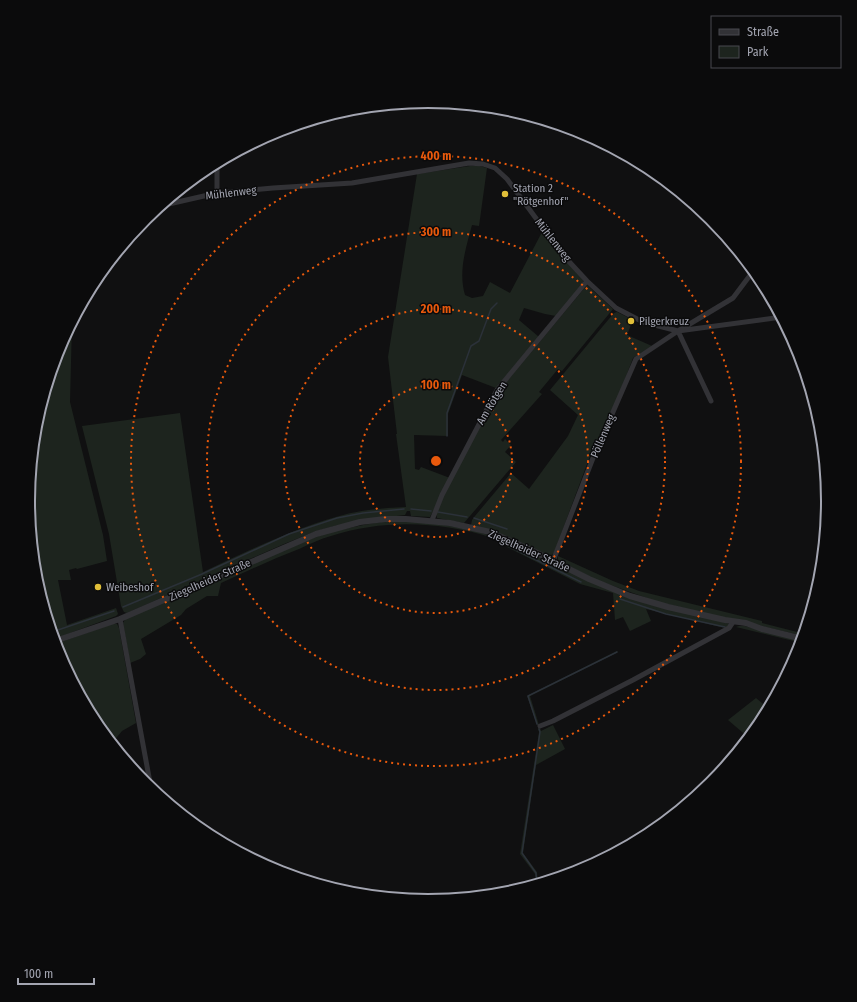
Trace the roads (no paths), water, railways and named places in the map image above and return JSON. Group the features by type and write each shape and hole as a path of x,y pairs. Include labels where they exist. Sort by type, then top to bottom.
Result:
{"street":[{"name":"Mühlenweg","path":"171,204 217,193 352,183 469,163 482,164 495,168 507,179 563,255 587,281 616,308 643,322 678,331 776,318"},
{"path":"217,170 217,193"},
{"name":"Pöllenweg","path":"553,561 593,458 636,360 678,331 733,298 751,274"},
{"name":"Am Rötgen","path":"432,520 442,495 497,390 587,281"},
{"path":"678,331 711,401"},
{"name":"Ziegelheider Straße","path":"60,639 120,619 283,547 329,530 360,522 406,518 432,520 490,532 510,540 596,582 630,596 668,607 733,622 746,623 762,629 797,637"},
{"path":"120,619 149,778"},
{"path":"540,726 668,662 729,628 733,622"}],"waterway":[{"path":"447,436 447,413 471,346 479,341 491,309 497,303"},
{"path":"123,607 202,574 289,534 337,518 363,513 404,509"},
{"path":"411,509 431,511"},
{"path":"438,512 467,517"},
{"path":"474,518 507,529"},
{"path":"510,547 581,582"},
{"path":"620,599 666,614 725,627"},
{"path":"57,630 114,611"},
{"path":"537,724 528,696 617,652"},
{"path":"537,879 536,873 522,853 540,732 539,729"}],"place":[{"name":"Station 2 \"Rötgenhof\"","path":"505,194"},
{"name":"Pilgerkreuz","path":"631,321"},
{"name":"Weibeshof","path":"98,587"}]}
